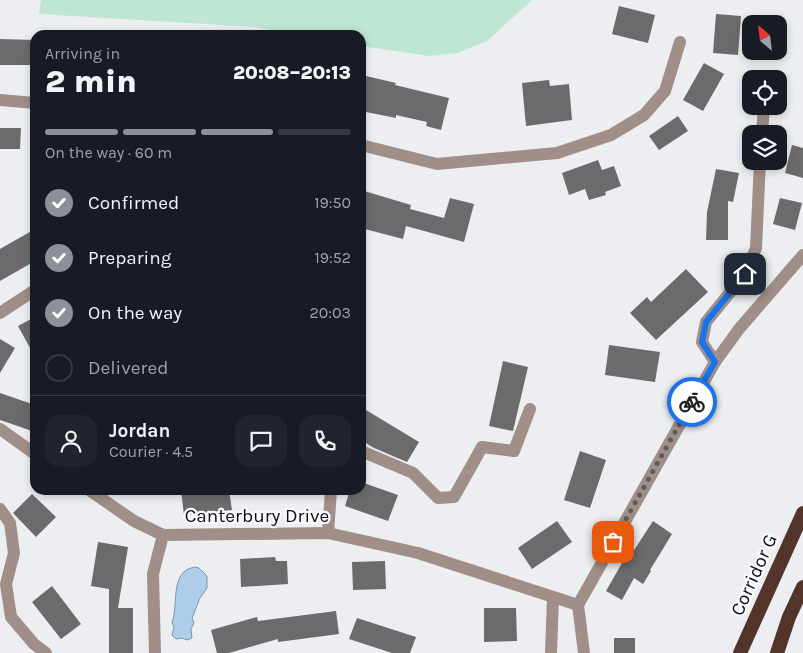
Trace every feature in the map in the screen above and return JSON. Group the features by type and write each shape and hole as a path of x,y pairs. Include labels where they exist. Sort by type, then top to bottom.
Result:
{"highway":[{"name":"Corridor G","path":"740,653 803,513"},
{"path":"777,653 789,617 803,587"}],"street":[{"path":"366,146 437,164 556,153 611,135 644,115 665,91 680,42"},
{"path":"0,100 30,102"},
{"path":"715,362 702,342 706,322 745,274 756,248 760,170"},
{"path":"584,653 578,605 715,362 739,329 803,255"},
{"path":"0,313 30,293"},
{"path":"366,453 413,473 438,498 454,497 482,446 514,451 530,409"},
{"path":"0,429 30,450"},
{"name":"Canterbury Drive","path":"95,495 134,521 162,535 328,533 418,553 578,605"},
{"path":"328,533 331,495"},
{"path":"0,509 10,523 14,553 6,584 11,617 34,644 46,653"},
{"path":"155,653 153,574 162,535"},
{"path":"551,653 554,597"}],"green space":[{"path":"41,0 532,0 487,41 457,53 429,56 366,47 366,30 270,30 254,27 39,14"}],"water":[{"path":"195,567 199,568 207,576 207,588 200,598 192,618 194,623 191,629 192,638 187,640 182,638 176,639 172,635 174,627 172,622 178,582 181,575"}],"building":[{"path":"619,6 655,15 648,43 612,34"},
{"path":"716,14 741,16 738,55 713,53"},
{"path":"0,39 30,40 30,65 0,65"},
{"path":"704,63 724,74 703,111 683,100"},
{"path":"366,76 449,98 441,130 426,126 427,122 396,115 396,118 366,112"},
{"path":"549,80 550,86 569,84 572,120 526,126 522,83"},
{"path":"678,116 688,131 659,150 649,136"},
{"path":"0,128 21,128 20,149 0,149"},
{"path":"792,145 803,148 803,178 785,173"},
{"path":"598,160 602,170 614,166 621,186 605,192 606,195 589,200 585,189 569,195 562,173"},
{"path":"716,169 739,173 733,202 728,201 728,240 706,240 707,212"},
{"path":"366,192 411,205 410,209 444,218 450,198 474,204 464,242 406,226 403,239 366,229"},
{"path":"780,198 802,203 795,230 773,224"},
{"path":"30,232 30,264 0,281 0,249"},
{"path":"686,269 708,292 656,340 630,313 647,297 651,302"},
{"path":"30,320 30,348 18,326"},
{"path":"0,339 15,348 0,373"},
{"path":"609,345 660,352 655,382 605,375"},
{"path":"503,361 528,367 513,431 489,426"},
{"path":"0,393 30,403 30,430 0,420"},
{"path":"366,410 419,442 407,462 366,443"},
{"path":"580,451 606,460 590,508 564,500"},
{"path":"366,484 398,495 388,521 345,506 348,495 366,495"},
{"path":"33,495 56,517 36,537 13,513"},
{"path":"182,495 230,495 232,510 184,515"},
{"path":"557,521 572,542 532,569 518,548"},
{"path":"653,521 672,534 643,584 634,578 622,600 606,591 626,556 629,558"},
{"path":"98,542 128,547 118,608 133,608 133,653 109,653 109,589 91,586"},
{"path":"275,557 276,561 287,561 288,584 241,587 240,559"},
{"path":"385,561 386,589 353,590 352,562"},
{"path":"52,586 81,624 61,639 32,602"},
{"path":"484,608 516,608 517,641 484,642"},
{"path":"336,611 339,634 278,642 278,639 229,653 217,653 211,630 257,617 258,621"},
{"path":"357,618 416,637 410,653 392,653 349,639"},
{"path":"614,638 635,638 635,653 614,653"}],"way so far":[{"path":"613,542 692,402"}],"route":[{"path":"692,402 715,362 702,342 706,322 745,274"}]}
